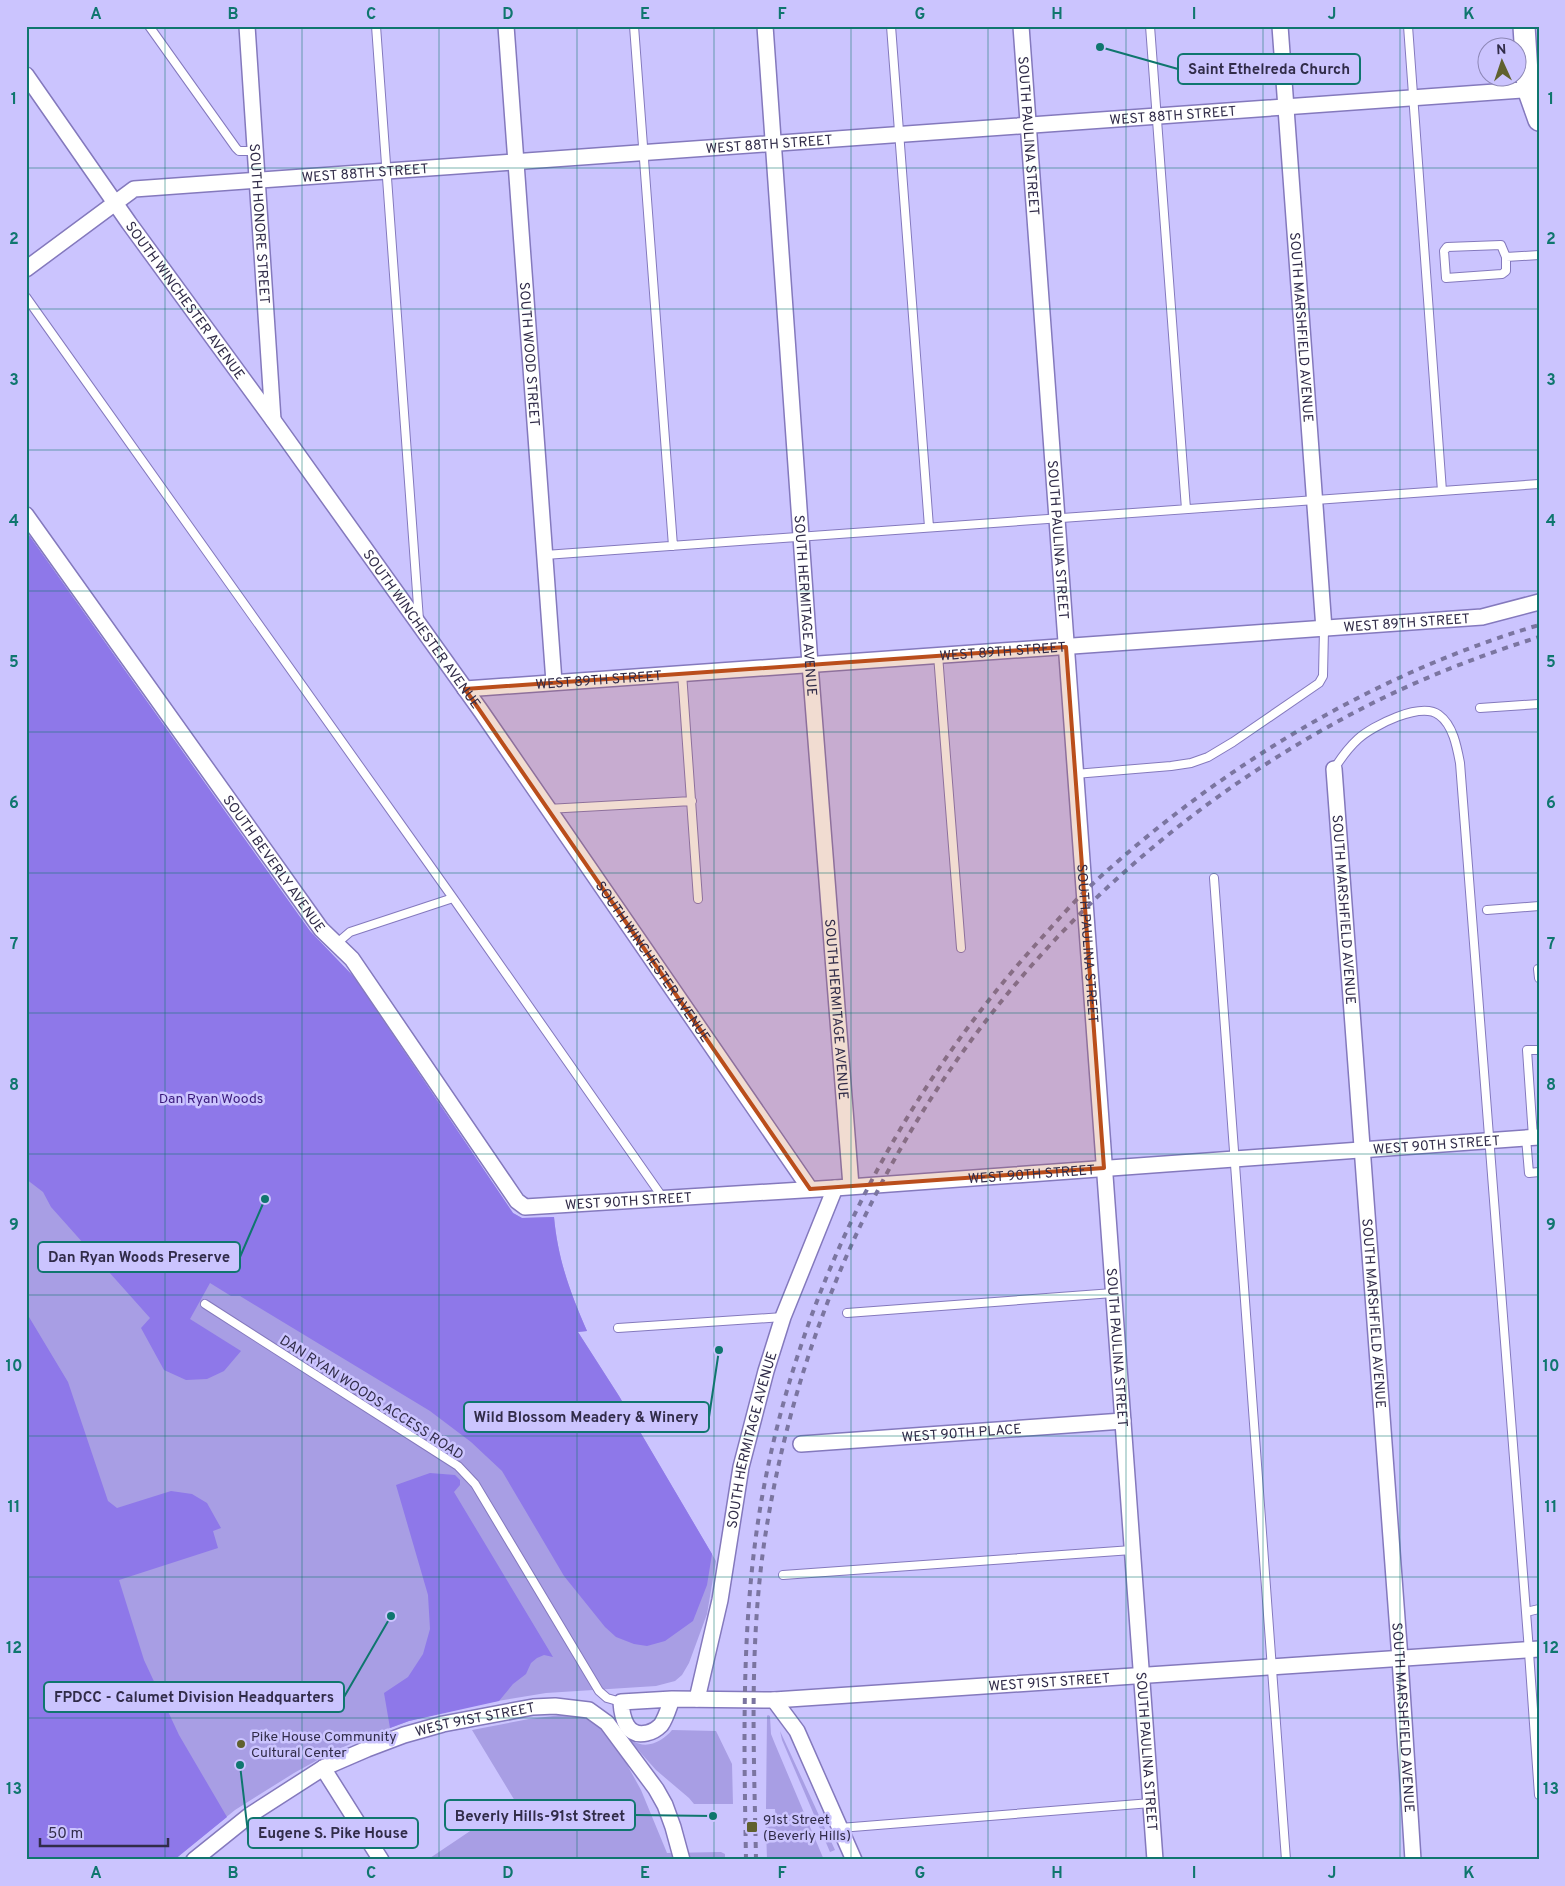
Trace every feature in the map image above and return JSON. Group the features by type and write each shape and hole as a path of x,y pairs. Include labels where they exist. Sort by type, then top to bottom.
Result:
{"main road":[{"path":"1524,26 1539,120"}],"street":[{"name":"SOUTH HONORE STREET","path":"247,26 273,420"},
{"name":"SOUTH WOOD STREET","path":"506,26 554,682"},
{"name":"SOUTH HERMITAGE AVENUE","path":"765,26 810,664 851,1186"},
{"name":"SOUTH PAULINA STREET","path":"1021,26 1155,1860"},
{"name":"SOUTH MARSHFIELD AVENUE","path":"1280,26 1324,629"},
{"name":"SOUTH WINCHESTER AVENUE","path":"26,75 115,203 465,689 810,1189"},
{"name":"WEST 88TH STREET","path":"26,269 134,189 1534,89"},
{"name":"SOUTH BEVERLY AVENUE","path":"26,515 321,928 352,959 517,1201 525,1207"},
{"name":"WEST 89TH STREET","path":"465,689 1482,617 1539,602"},
{"name":"SOUTH MARSHFIELD AVENUE","path":"1334,769 1400,1659 1413,1860"},
{"name":"WEST 90TH STREET","path":"525,1207 835,1188 1533,1137"},
{"name":"SOUTH HERMITAGE AVENUE","path":"697,1699 720,1600 729,1533 746,1445 783,1317 835,1188"},
{"name":"WEST 90TH PLACE","path":"801,1444 1123,1421"},
{"name":"WEST 91ST STREET","path":"621,1702 672,1699 774,1700 1534,1649"},
{"path":"621,1702 622,1718 627,1726 633,1732 642,1734 653,1732 661,1725 672,1699"},
{"path":"774,1700 798,1731 854,1860"},
{"name":"WEST 91ST STREET","path":"202,1857 250,1815 323,1768 404,1735 443,1724 533,1708 555,1706 589,1710 607,1723 656,1789 665,1805 682,1860"},
{"path":"323,1768 381,1860"}],"lane":[{"path":"149,26 236,148 239,151 255,150"},
{"path":"376,26 419,627"},
{"path":"634,26 673,546"},
{"path":"891,26 929,527"},
{"path":"1150,26 1186,509"},
{"path":"1408,26 1442,491"},
{"path":"1501,245 1506,257 1506,271 1502,274 1446,278 1444,251 1446,247 1501,245"},
{"path":"1506,257 1539,255"},
{"path":"26,297 453,898 663,1198"},
{"path":"545,555 1539,484"},
{"path":"1075,774 1171,766 1191,763 1208,757 1319,683 1323,676 1324,629"},
{"path":"938,655 961,948"},
{"path":"682,673 698,900"},
{"path":"1480,708 1539,704"},
{"path":"1334,769 1344,753 1360,738 1378,726 1408,714 1427,710 1438,714 1453,734 1460,763 1526,1612 1534,1649 1539,1795"},
{"path":"548,809 692,801"},
{"path":"1214,878 1286,1860"},
{"path":"336,944 350,932 453,898"},
{"path":"1487,910 1539,906"},
{"path":"1538,969 1539,978"},
{"path":"1539,1050 1527,1050 1535,1104 1529,1173 1539,1172"},
{"path":"847,1313 1113,1293"},
{"name":"DAN RYAN WOODS ACCESS ROAD","path":"205,1304 458,1466 475,1484 598,1691 607,1698 621,1702"},
{"path":"618,1328 783,1317"},
{"path":"783,1575 1132,1550"},
{"path":"1526,1612 1539,1609"},
{"path":"840,1828 1151,1803"}],"highlighted area":[{"path":"1066,647 1104,1168 810,1189 465,689"}],"green space":[{"path":"26,531 310,931 354,977 513,1213 522,1218 554,1217 558,1247 566,1276 587,1331 578,1332 619,1396 716,1561 707,1614 689,1663 682,1675 675,1681 656,1686 546,1693 479,1704 409,1721 332,1752 294,1773 235,1810 174,1860 26,1860"},
{"name":"Dan Ryan Woods","path":"26,531 310,931 354,977 513,1213 522,1218 554,1217 558,1247 566,1276 587,1331 578,1332 619,1396 712,1554 707,1585 693,1621 665,1641 647,1646 634,1644 616,1637 605,1627 564,1576 502,1471 471,1442 430,1411 240,1296 231,1296 210,1283 190,1319 241,1351 224,1371 207,1379 186,1380 164,1370 141,1328 150,1318 51,1207 43,1192 26,1179"},
{"path":"26,1312 68,1382 108,1501 117,1508 171,1491 192,1494 207,1503 221,1528 213,1531 218,1548 119,1580 144,1660 179,1735 227,1817 174,1860 26,1860"},
{"path":"430,1473 455,1475 460,1480 460,1485 454,1492 553,1657 544,1655 537,1658 531,1663 526,1674 513,1684 499,1701 409,1721 390,1728 384,1693 408,1677 423,1654 430,1629 428,1595 396,1485"},
{"path":"561,1715 583,1717 602,1726 641,1790 667,1853 721,1852 725,1854 725,1860 427,1860 515,1801 472,1730"},
{"path":"768,1715 770,1716 771,1734 824,1860 767,1860 766,1827 776,1826 775,1809 766,1809"},
{"path":"672,1730 716,1731 732,1764 733,1804 694,1804 656,1770 624,1734 638,1744 644,1745 659,1741"},
{"path":"780,1731 835,1850 830,1852 782,1740"}],"railway":[{"path":"746,1860 745,1684 750,1596 760,1509 776,1431 798,1354 826,1279 859,1206 897,1135 940,1067 987,1003 1074,902 1136,846 1188,805 1242,766 1298,731 1355,699 1415,671 1476,646 1539,625"},
{"path":"756,1860 754,1662 759,1583 764,1544 791,1415 832,1292 886,1175 953,1066 1032,965 1122,874 1224,793 1335,723 1384,697 1461,664 1539,637"}],"place":[{"name":"Saint Ethelreda Church","path":"1100,47"},
{"name":"Dan Ryan Woods Preserve","path":"265,1199"},
{"name":"Wild Blossom Meadery & Winery","path":"719,1350"},
{"name":"FPDCC - Calumet Division Headquarters","path":"391,1616"},
{"name":"Pike House Community Cultural Center","path":"241,1744"},
{"name":"Eugene S. Pike House","path":"240,1765"},
{"name":"Beverly Hills-91st Street","path":"713,1816"},
{"name":"91st Street (Beverly Hills)","path":"752,1827"}]}
